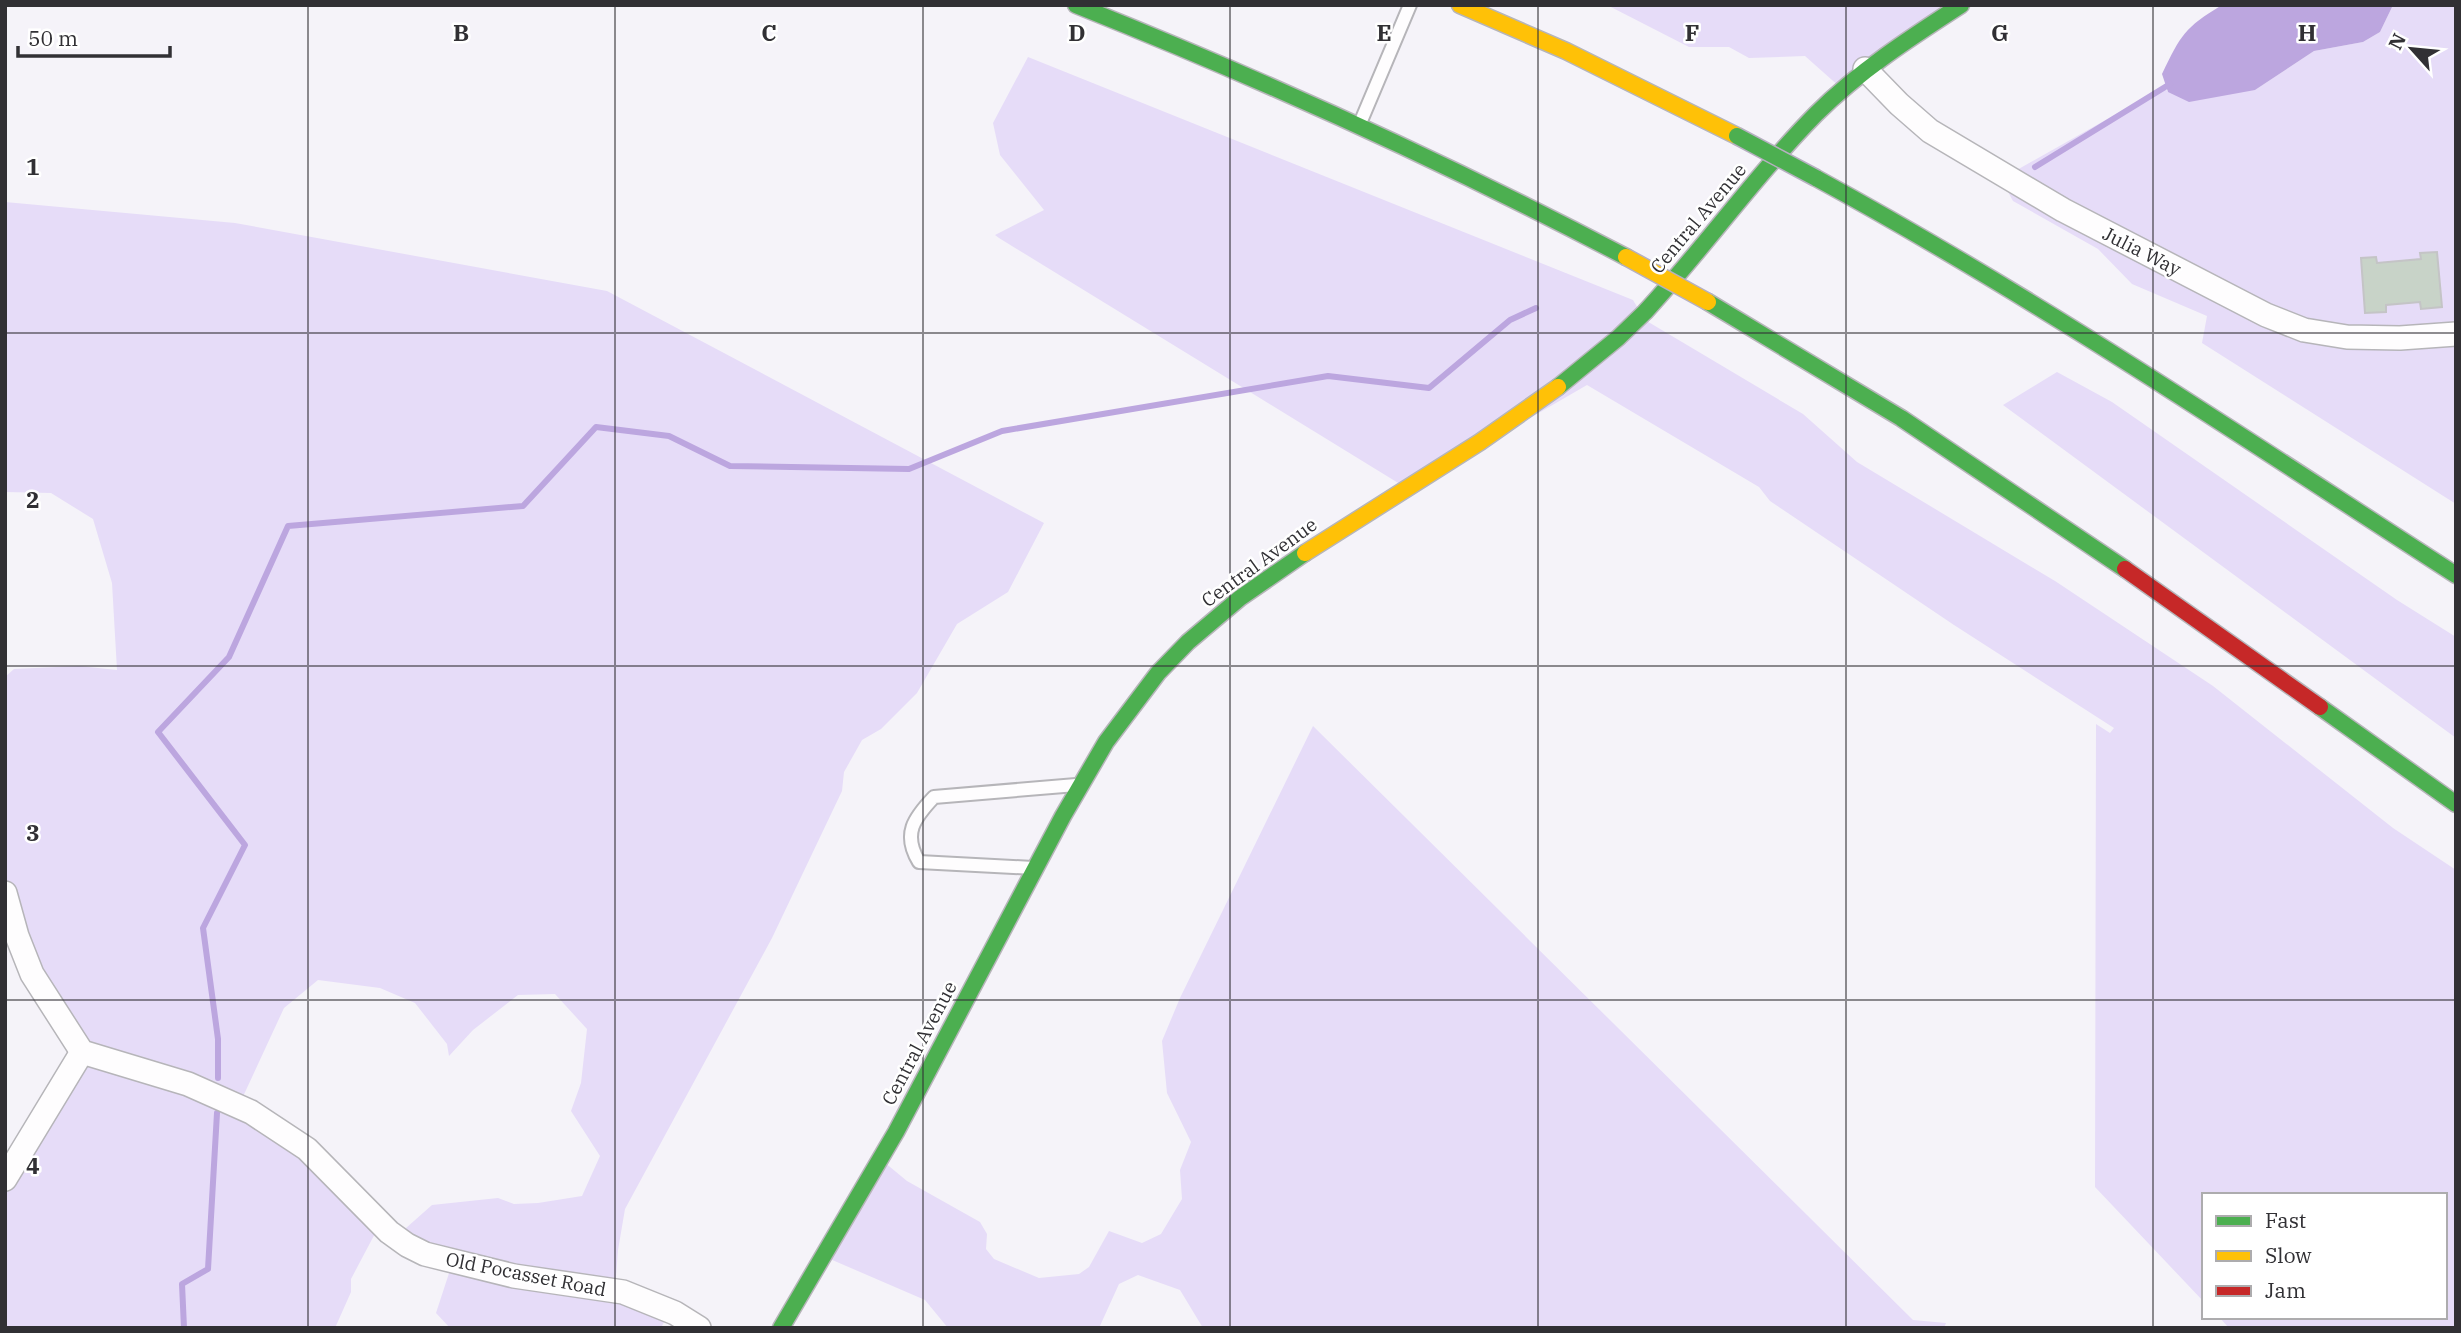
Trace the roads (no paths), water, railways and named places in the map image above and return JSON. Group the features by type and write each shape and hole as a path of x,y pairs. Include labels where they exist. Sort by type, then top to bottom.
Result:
{"main road":[{"path":"1076,5 1359,124 1495,190 1708,302 1870,398 2003,484 2456,804"},
{"path":"1460,5 1588,62 1737,136 1899,223 2029,300 2456,575"},
{"name":"Central Avenue","path":"781,1328 895,1134 1112,730 1161,668 1189,640 1275,572 1502,426 1606,348 1666,289 1799,132 1865,69 1961,5"}],"street":[{"name":"Julia Way","path":"1865,69 1914,119 1939,137 2063,210 2275,319 2304,330 2347,337 2400,338 2456,334"},
{"path":"5,893 17,936 32,974 82,1052 5,1179"},
{"name":"Old Pocasset Road","path":"82,1052 188,1084 251,1112 307,1149 389,1232 425,1254 514,1276 623,1293 675,1312 699,1328"}],"lane":[{"path":"1359,124 1410,5"},
{"path":"1037,868 919,862 912,851 910,839 916,816 933,797 1082,785"}],"waterway":[{"path":"2035,167 2170,84"},
{"path":"218,1078 218,1039 203,928 245,845 158,732 229,657 288,526 523,506 596,427 669,436 730,466 909,469 1002,431 1328,376 1429,388 1510,320 1536,308"},
{"path":"184,1328 182,1284 208,1269 217,1113"}]}
